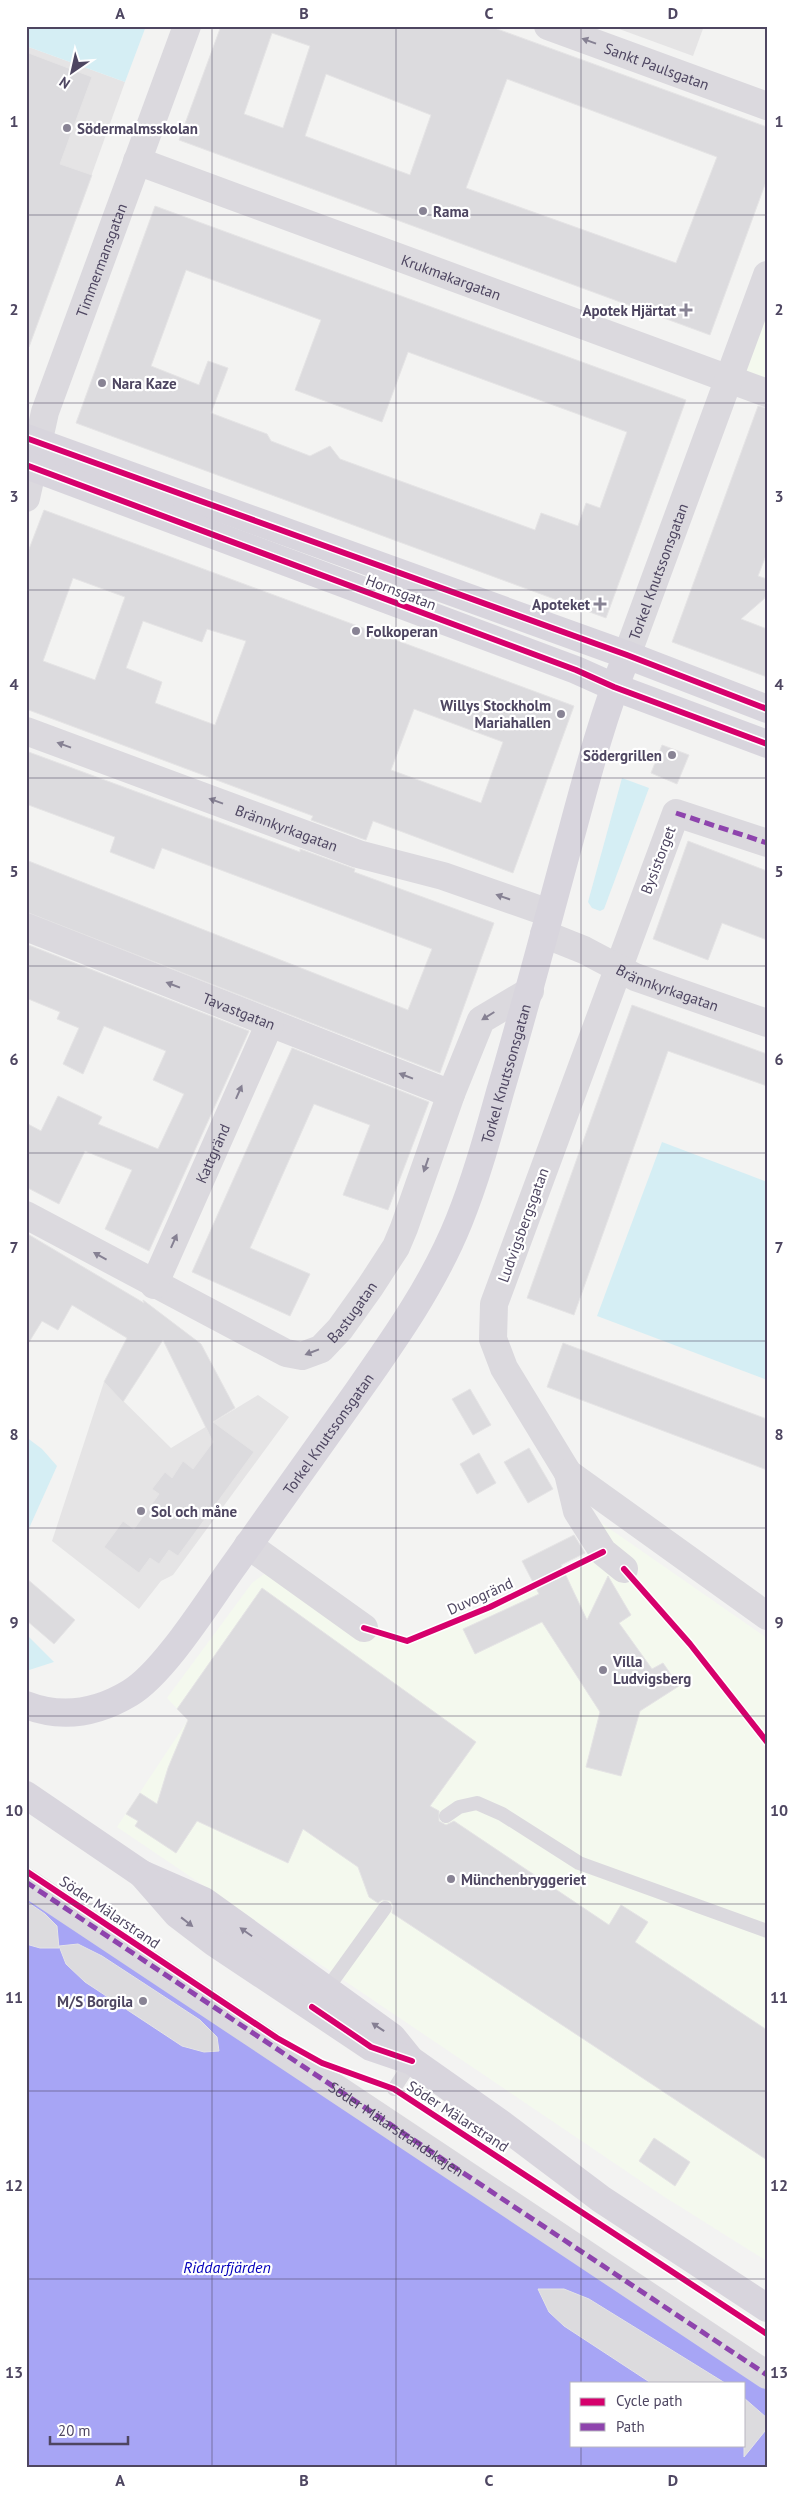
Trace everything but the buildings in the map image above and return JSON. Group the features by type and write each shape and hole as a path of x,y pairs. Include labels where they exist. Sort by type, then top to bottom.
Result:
{"street":[{"name":"Timmermansgatan","path":"26,498 31,454 45,412 187,26"},
{"name":"Sankt Paulsgatan","path":"548,26 767,106"},
{"name":"Krukmakargatan","path":"137,161 767,393"},
{"name":"Torkel Knutssonsgatan","path":"26,1705 49,1713 67,1715 110,1703 132,1692 166,1657 400,1331 424,1293 441,1260 471,1190 530,991 600,730 614,687 648,604 767,275"},
{"name":"Hornsgatan","path":"31,454 627,655 767,709"},
{"name":"Hornsgatan","path":"31,454 576,670 614,687 767,744"},
{"name":"Brännkyrkagatan","path":"26,731 358,854 443,876 547,923 584,950 635,977 767,1023"},
{"name":"Bysistorget","path":"617,968 676,813 767,843"},
{"name":"Tavastgatan","path":"26,927 452,1094"},
{"name":"Ludvigsbergsgatan","path":"617,968 494,1304 493,1339 504,1368 568,1473 577,1511 603,1552 624,1569"},
{"name":"Bastugatan","path":"26,1215 154,1285 286,1353 302,1356 321,1349 340,1329 396,1247 481,1020 530,991"},
{"name":"Kattgränd","path":"154,1285 270,1023"},
{"name":"Ludvigsbergsgatan","path":"568,1473 767,1616"},
{"path":"248,1545 364,1628"},
{"name":"Söder Mälarstrand","path":"26,1795 142,1874 177,1914 214,1942 320,1998 371,2047 412,2061 500,2123 601,2199 767,2308"},
{"name":"Söder Mälarstrandskajen","path":"26,1882 767,2375"}],"lane":[{"path":"446,1816 459,1807 477,1803 502,1814 579,1863 767,1932"},
{"path":"320,1998 384,1908"},
{"path":"394,2089 412,2061"}],"shaded area":[{"path":"26,26 146,26 125,82 26,46"},
{"path":"611,26 704,26 693,56"},
{"name":"Södermalmsskolan","path":"26,46 125,82 53,282 26,272"},
{"path":"767,281 767,390 732,377"},
{"path":"622,778 649,788 604,909 600,911 592,908 588,902"},
{"path":"662,1142 767,1182 767,1380 597,1316"},
{"name":"Sol och måne","path":"104,1382 171,1448 258,1395 289,1417 173,1575 161,1581 139,1609 52,1541"},
{"path":"26,1437 42,1449 57,1466 26,1535"},
{"path":"600,1522 767,1638 767,2261 663,2196 117,1827 188,1720 167,1698 252,1583 278,1564 366,1626 406,1639 490,1604 600,1552"},
{"path":"26,1634 54,1662 26,1671"}],"water":[{"name":"Riddarfjärden","path":"26,1895 767,2388 767,2468 26,2468"}],"marked path":[{"path":"676,813 767,843"},
{"path":"26,1882 767,2375"}],"cycle path":[{"path":"26,438 627,655 767,709"},
{"path":"26,465 576,670 614,687 767,744"},
{"name":"Duvogränd","path":"364,1628 407,1641 490,1607 603,1552"},
{"path":"624,1569 690,1644 767,1742"},
{"path":"26,1871 277,2038 322,2063 394,2089 767,2334"},
{"path":"312,2007 371,2047 412,2061"}],"place":[{"name":"Södermalmsskolan","path":"67,128"},
{"name":"Rama","path":"423,211"},
{"name":"Apotek Hjärtat","path":"686,310"},
{"name":"Nara Kaze","path":"102,383"},
{"name":"Apoteket","path":"600,604"},
{"name":"Folkoperan","path":"356,631"},
{"name":"Willys Stockholm Mariahallen","path":"561,714"},
{"name":"Södergrillen","path":"672,755"},
{"name":"Sol och måne","path":"141,1511"},
{"name":"Villa Ludvigsberg","path":"603,1670"},
{"name":"Münchenbryggeriet","path":"451,1879"},
{"name":"M/S Borgila","path":"143,2001"}]}
